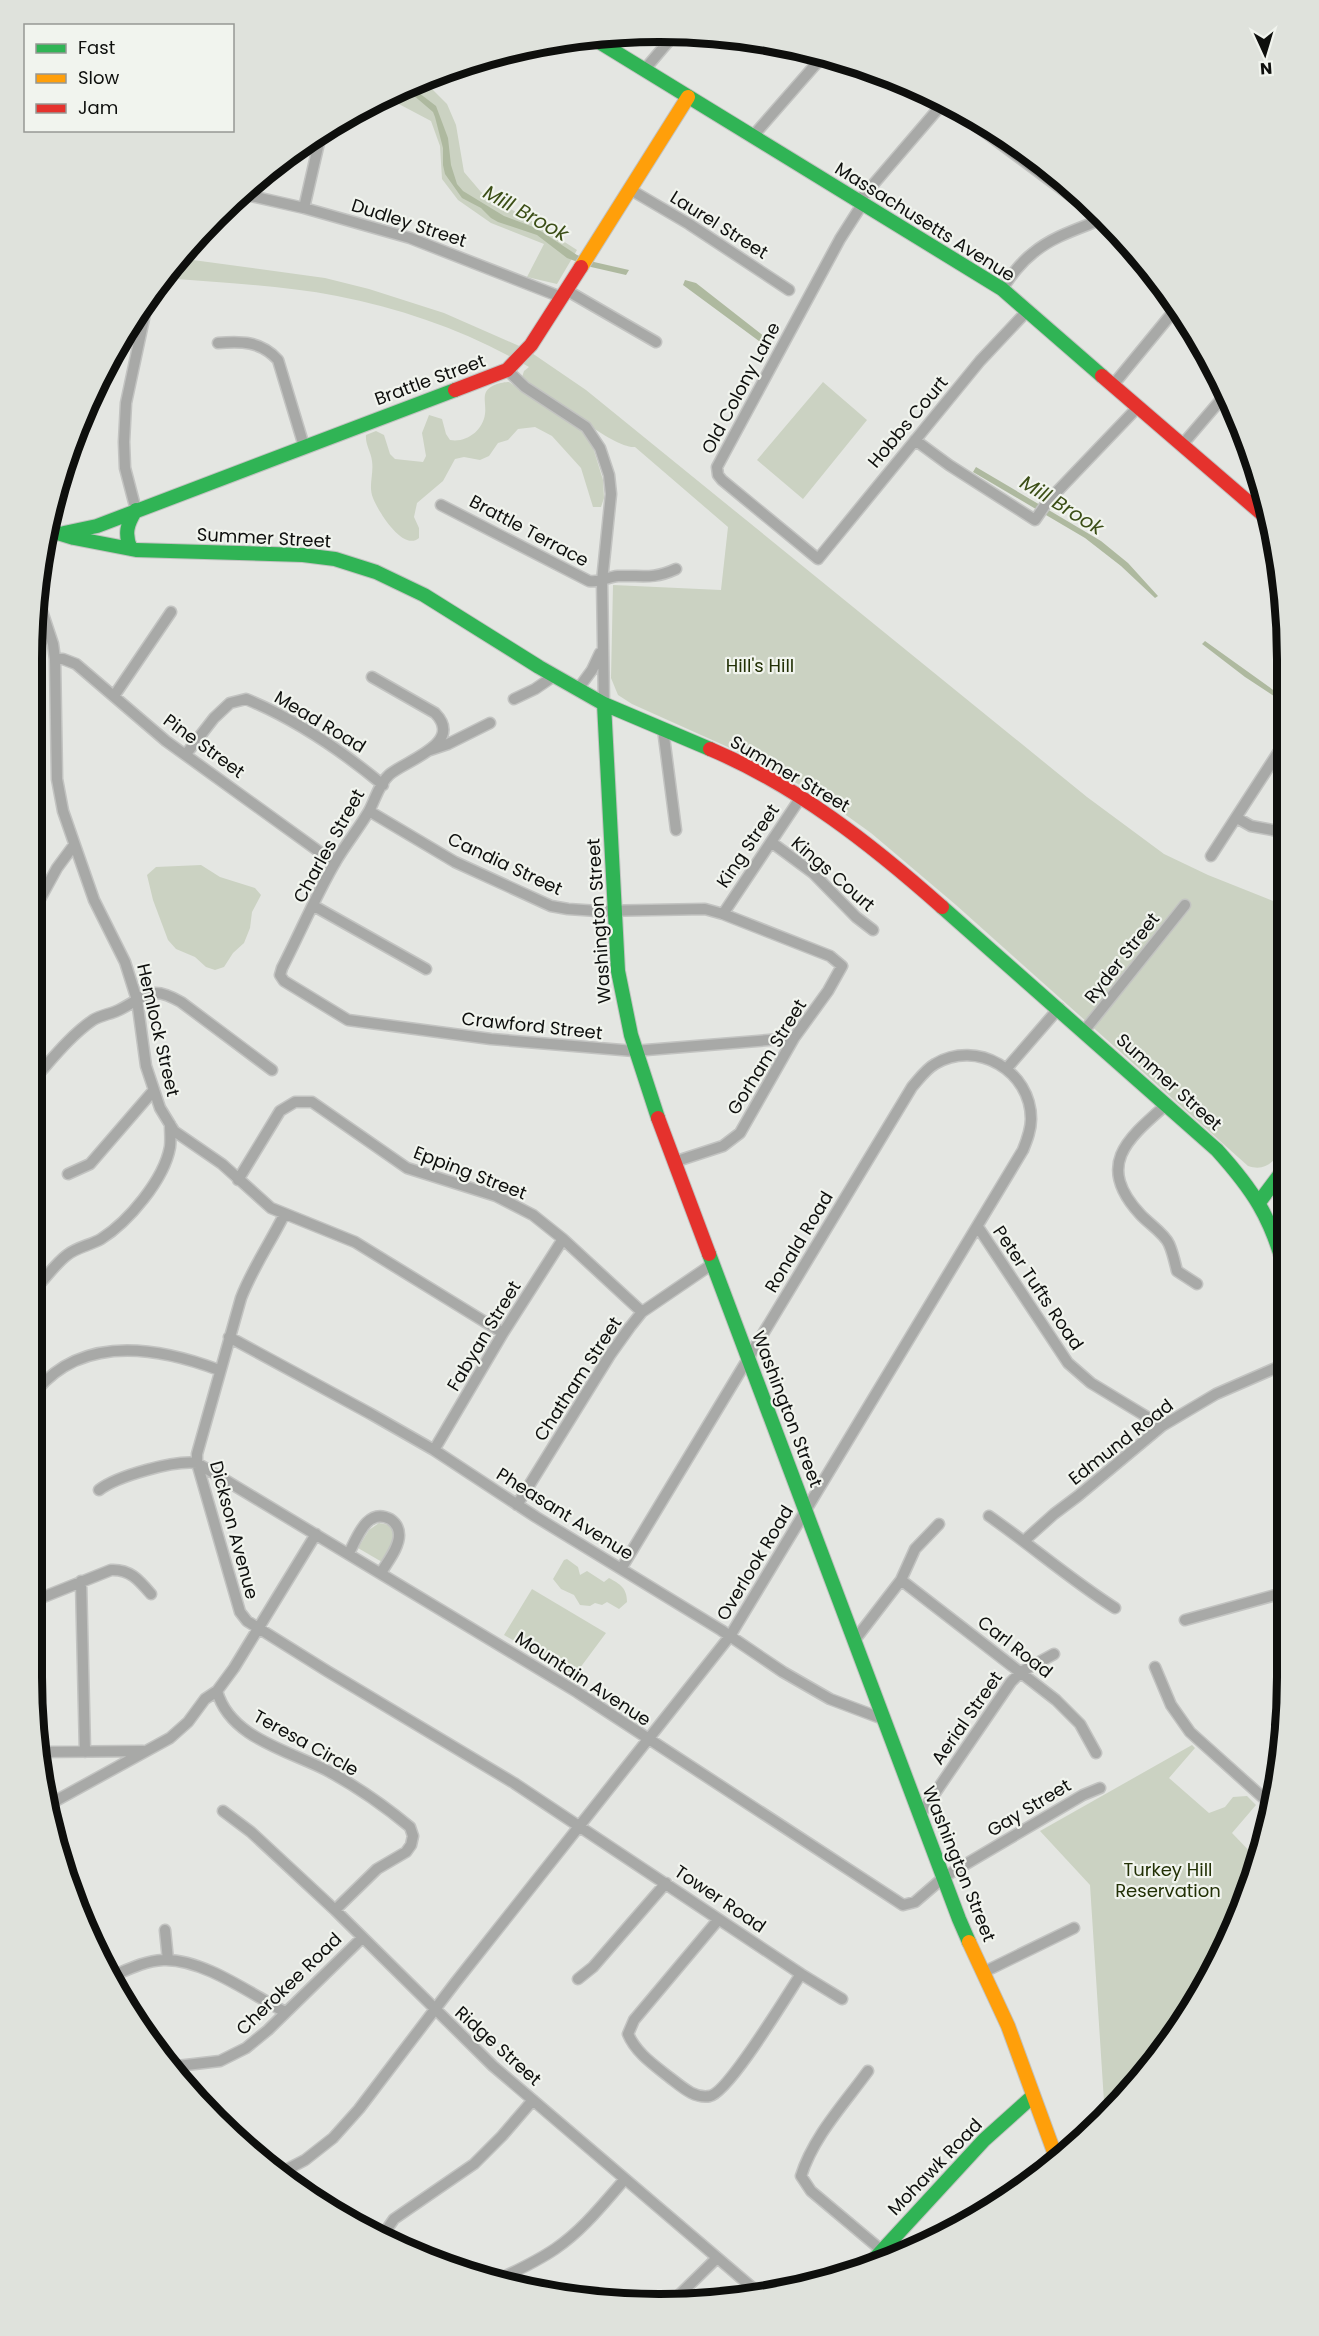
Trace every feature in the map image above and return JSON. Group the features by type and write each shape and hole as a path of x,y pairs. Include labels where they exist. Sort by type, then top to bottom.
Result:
{"main road":[{"name":"Massachusetts Avenue","path":"604,45 1002,289 1258,511"},
{"name":"Brattle Street","path":"55,534 97,526 507,370 531,345 688,97"},
{"path":"131,549 126,538 126,527 136,510"},
{"name":"Summer Street","path":"55,536 131,549 303,555 335,559 360,566 409,587 604,704 753,769 801,796 837,820 875,850 1059,1008 1217,1150 1260,1201 1277,1237"},
{"name":"Washington Street","path":"604,704 614,911 621,992 634,1051 711,1265 749,1357 958,1917 1008,2026 1054,2151"},
{"path":"1260,1201 1277,1178"},
{"name":"Mohawk Road","path":"892,2249 984,2140 1033,2096"}],"street":[{"path":"645,69 668,42"},
{"path":"753,136 817,63"},
{"name":"Old Colony Lane","path":"818,559 722,480 718,476 717,467 861,202 939,110"},
{"path":"304,208 319,144"},
{"name":"Laurel Street","path":"631,190 689,224 789,290"},
{"name":"Dudley Street","path":"251,196 304,208 428,244 563,293 656,342"},
{"path":"1002,289 1022,262 1033,252 1095,222"},
{"name":"Hobbs Court","path":"818,559 980,361 1028,310"},
{"path":"1113,385 1171,314"},
{"path":"136,510 125,468 126,412 144,319"},
{"path":"218,343 241,341 256,345 269,351 278,360 304,446"},
{"name":"Washington Street","path":"507,370 525,387 590,431 600,448 609,475 611,494 602,581 604,704"},
{"path":"1182,445 1220,401"},
{"path":"915,440 949,465 1035,520 1045,504 1138,407"},
{"name":"Brattle Terrace","path":"441,504 585,580 602,581"},
{"path":"602,581 617,576 657,577 676,569"},
{"path":"114,696 171,612"},
{"name":"Hemlock Street","path":"43,615 53,644 55,659 57,779 63,811 94,900 125,962 137,1000 146,1066 160,1108 174,1131 222,1164 271,1208 355,1242 503,1333"},
{"name":"Washington Street","path":"578,689 596,664 602,644"},
{"name":"Pine Street","path":"55,659 63,659 76,664 166,741 335,863"},
{"path":"514,699 536,690 554,676"},
{"path":"372,677 428,709 439,718 442,725 441,734 430,750"},
{"name":"Mead Road","path":"186,754 214,718 230,703 246,699 299,727 353,760 383,784"},
{"name":"Charles Street","path":"281,976 282,968 335,863 369,811 388,776 430,750 448,744 490,723"},
{"path":"663,729 676,830"},
{"path":"1211,856 1277,753"},
{"name":"King Street","path":"723,914 801,796"},
{"name":"Candia Street","path":"369,811 455,862 539,901 568,909 614,911 696,908 723,914 830,956 842,966"},
{"path":"1237,818 1251,826 1277,831"},
{"name":"Kings Court","path":"771,842 813,873 856,917 873,930"},
{"path":"42,895 57,868 74,845"},
{"name":"Ryder Street","path":"1084,1031 1185,905"},
{"path":"314,906 426,969"},
{"name":"Gorham Street","path":"674,1162 723,1146 740,1133 794,1038 828,991 842,966"},
{"name":"Crawford Street","path":"281,976 338,1015 354,1021 491,1040 634,1051 794,1038"},
{"path":"42,1070 75,1034 95,1018 117,1011 151,992 166,994 181,1002 272,1070"},
{"path":"1007,1068 1059,1008"},
{"name":"Ronald Road","path":"621,1569 912,1087 935,1064 950,1058 969,1056 995,1062 1007,1068"},
{"name":"Overlook Road","path":"288,2169 305,2160 333,2138 359,2109 434,2010 730,1636 1023,1150 1031,1120 1029,1105 1017,1079 1007,1068"},
{"path":"68,1174 90,1164 154,1090"},
{"name":"Epping Street","path":"238,1180 280,1111 295,1102 308,1101 335,1117 400,1164 422,1174 507,1200 533,1215 563,1239 642,1312"},
{"path":"1167,1104 1133,1136 1124,1149 1118,1161 1119,1179 1125,1197 1169,1243 1177,1271 1197,1284"},
{"path":"42,1281 69,1253 108,1234 118,1227 135,1208 153,1184 165,1162 170,1147 170,1123"},
{"name":"Dickson Avenue","path":"284,1215 247,1283 199,1442 197,1463 240,1612 247,1621 258,1628 514,1783 580,1826"},
{"name":"Peter Tufts Road","path":"978,1227 1068,1363 1091,1383 1162,1426"},
{"name":"Fabyan Street","path":"434,1450 503,1333 563,1239"},
{"name":"Chatham Street","path":"518,1505 615,1348 642,1312 711,1265"},
{"name":"Pheasant Avenue","path":"229,1337 434,1450 518,1505 730,1636 783,1672 830,1699 883,1719"},
{"path":"42,1386 69,1363 98,1353 120,1350 167,1354 219,1370"},
{"name":"Edmund Road","path":"1025,1540 1162,1426 1216,1394 1277,1367"},
{"path":"99,1490 118,1478 176,1463 197,1463"},
{"name":"Mountain Avenue","path":"197,1463 577,1692 903,1905 915,1902 944,1877"},
{"path":"989,1516 1025,1540 1081,1586 1115,1608"},
{"path":"349,1553 367,1521 376,1517 389,1519 396,1524 399,1534 398,1543 381,1573"},
{"path":"854,1641 901,1580 915,1548 939,1524"},
{"path":"55,1801 179,1731 205,1699 217,1691 234,1668 316,1534"},
{"path":"42,1597 111,1569 124,1569 137,1577 151,1594"},
{"name":"Carl Road","path":"901,1580 1021,1672 1075,1718 1096,1753"},
{"path":"81,1581 85,1752"},
{"path":"1185,1620 1277,1594"},
{"name":"Aerial Street","path":"920,1815 1000,1696 1021,1672 1054,1654"},
{"path":"1155,1667 1171,1705 1190,1732 1265,1799"},
{"name":"Teresa Circle","path":"217,1691 224,1709 242,1727 267,1743 342,1779 410,1827 413,1836 406,1852 378,1869 335,1910"},
{"path":"46,1752 147,1751"},
{"name":"Gay Street","path":"944,1877 1083,1795 1100,1788"},
{"name":"Ridge Street","path":"223,1811 251,1832 335,1910 434,2010 532,2100 751,2287"},
{"name":"Tower Road","path":"580,1826 718,1920 842,1999"},
{"path":"578,1979 593,1967 666,1883"},
{"path":"718,1920 634,2020 628,2034 633,2046 695,2096 710,2096 720,2090 758,2039 801,1974"},
{"path":"984,1972 1074,1928"},
{"path":"165,1930 168,1960"},
{"name":"Cherokee Road","path":"181,2066 203,2065 234,2055 258,2039 362,1938"},
{"path":"119,1974 148,1962 168,1960 196,1965 285,2012"},
{"path":"868,2071 818,2139 806,2159 801,2176 811,2191 884,2251"},
{"path":"387,2230 394,2219 474,2164 502,2136 532,2100"},
{"path":"508,2275 538,2260 572,2236 587,2223 625,2179"},
{"path":"681,2293 717,2258"}],"green space":[{"path":"427,87 433,90 447,104 456,125 464,172 481,192 577,250 557,284 527,277 544,244 491,223 458,200 442,179 440,146 431,121 395,102"},
{"name":"Hill's Hill","path":"189,260 325,278 369,289 444,313 526,349 586,390 1087,797 1164,854 1208,875 1277,903 1277,1156 1260,1168 1248,1166 956,905 871,833 825,800 759,761 632,704 618,695 611,678 613,585 721,590 728,527 635,447 613,440 599,432 522,377 524,371 529,367 506,354 436,323 387,308 316,292 174,279"},
{"path":"509,382 578,428 591,441 603,480 604,498 601,507 593,507 581,468 552,436 535,427 518,429 508,440 498,443 489,456 480,460 464,457 455,459 443,481 417,503 414,517 419,528 419,538 413,541 399,535 380,512 373,498 372,461 366,435 376,431 384,435 390,454 395,459 423,462 426,456 422,433 429,415 442,419 450,440 468,437 478,430 484,420 486,392 495,385"},
{"path":"823,382 867,420 803,499 757,460"},
{"path":"201,865 220,877 255,888 261,895 252,912 250,928 244,943 233,953 224,967 215,970 206,967 195,957 176,949 168,940 153,900 147,875 156,867"},
{"path":"379,1523 389,1525 394,1535 393,1544 382,1562 358,1548 369,1530"},
{"path":"567,1559 578,1567 580,1575 587,1571 604,1582 609,1578 616,1582 624,1590 627,1602 619,1609 607,1602 602,1605 595,1603 590,1606 580,1605 574,1595 561,1589 553,1579 564,1560"},
{"path":"532,1589 606,1633 574,1676 504,1635"},
{"name":"Turkey Hill Reservation","path":"1192,1745 1195,1748 1169,1778 1209,1813 1225,1807 1233,1797 1247,1796 1256,1805 1232,1833 1251,1853 1230,1913 1213,1950 1173,2020 1124,2084 1104,2105 1090,1885 1040,1831"}],"shaded area":[{"path":"417,92 436,106 448,138 451,165 457,184 463,191 504,216 536,228 577,255 594,262 629,270 626,275 591,267 567,258 537,235 498,222 481,208 462,198 445,174 443,148 433,112 412,94"},
{"path":"685,280 696,283 770,341 767,347 683,285"},
{"path":"976,467 1101,541 1128,563 1158,596 1155,598 1121,566 1085,538 973,472"},
{"path":"1205,641 1277,693 1277,698 1245,677 1202,644"}],"traffic: fast":[{"path":"603,45 1002,289 1102,376"},
{"path":"64,533 97,526 455,390"},
{"path":"131,549 127,529 136,510"},
{"path":"56,532 136,550 303,555 335,559 376,572 424,595 539,667 604,704 710,749"},
{"path":"604,704 618,971 631,1035 658,1118"},
{"path":"942,907 1217,1150 1251,1192 1267,1219 1277,1243"},
{"path":"1260,1201 1277,1178"},
{"path":"709,1254 969,1942"},
{"path":"880,2253 984,2140 1033,2096"}],"traffic: slow":[{"path":"581,267 688,97"},
{"path":"969,1942 1008,2026 1054,2151"}],"traffic: jam":[{"path":"455,390 507,370 531,345 581,267"},
{"path":"1102,376 1258,511"},
{"path":"710,749 773,780 832,818 942,907"},
{"path":"658,1118 709,1254"}],"water label":[{"name":"Mill Brook","path":"526,213"},
{"name":"Mill Brook","path":"1062,505"}]}
